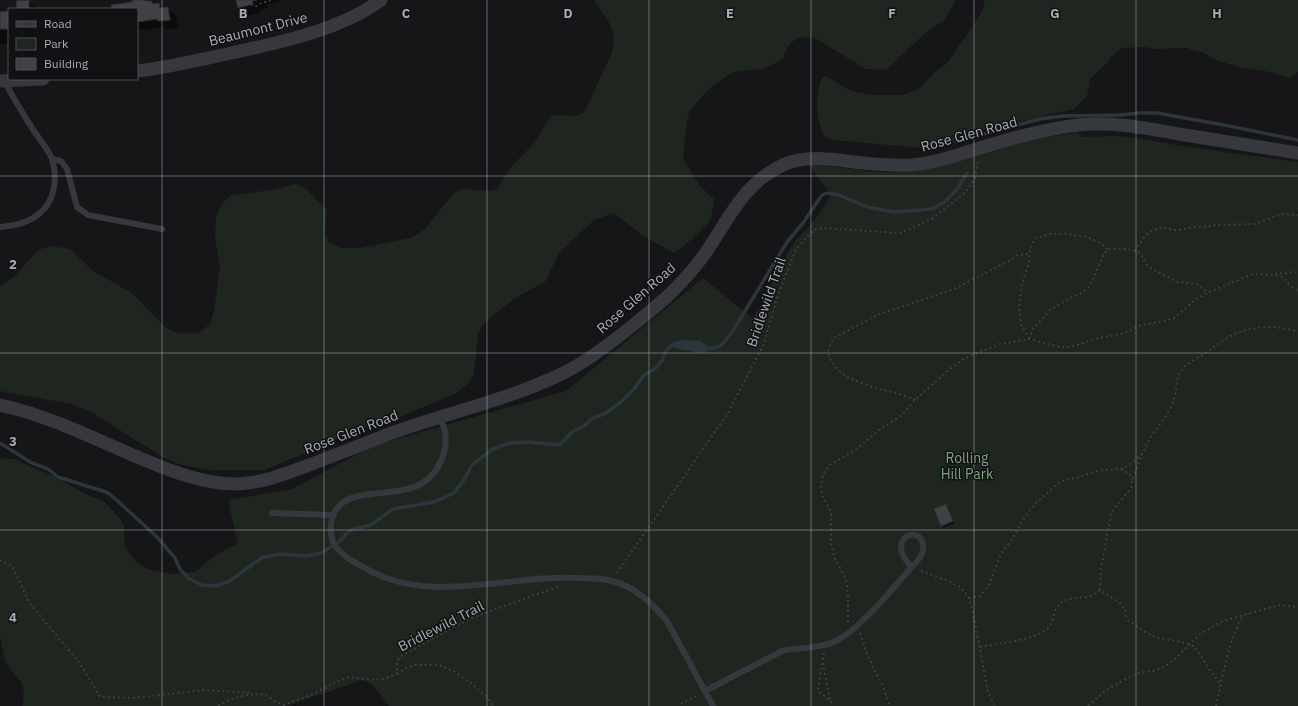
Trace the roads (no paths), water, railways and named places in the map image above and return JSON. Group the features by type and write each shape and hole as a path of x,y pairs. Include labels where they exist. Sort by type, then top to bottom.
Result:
{"street":[{"name":"Beaumont Drive","path":"138,71 204,59 300,36 342,21 362,12 381,0"},
{"name":"Rose Glen Road","path":"0,405 36,414 173,472 203,481 238,484 258,481 283,474 414,425 532,387 573,369 637,322 668,295 692,271 705,254 730,212 745,193 766,175 781,166 794,161 824,159 876,164 912,165 934,162 1028,135 1055,129 1099,123 1298,153"}],"lane":[{"path":"0,227 13,226 41,213 48,203 55,183 55,173 52,159 2,80"},
{"path":"52,159 62,161 67,169 77,207 88,215 162,229"},
{"path":"439,417 445,431 445,449 440,464 432,476 418,486 408,490 362,495 343,502 333,515 331,522 331,536 338,549 345,556 380,576 394,582 420,586 461,586 571,577 612,581 636,592 658,609 663,615 671,627 713,706"},
{"path":"272,513 333,515"},
{"path":"705,691 782,651 815,647 826,644 837,640 859,624 888,594 918,560 922,553 922,540 917,535 910,534 901,543 901,550 904,558 911,567"}],"waterway":[{"path":"984,134 1040,119 1062,116 1157,113 1298,140"},
{"path":"705,348 720,346 731,334 787,242 803,223 822,195 827,193 839,195 867,207 896,212 935,208 946,201 957,189 967,173"},
{"path":"0,443 30,462 48,469 58,477 106,492 111,495 157,537 175,558 180,569 188,578 202,585 215,586 228,582 263,557 283,554 307,556 321,553 340,541 353,529 371,525 393,509 434,502 454,493 464,480 472,465 493,449 510,443 528,442 560,445 573,431 584,426 593,418 604,414 621,402 635,388 643,376 656,368 667,349 674,344"}],"park label":[{"name":"Rolling Hill Park","path":"967,466"}]}
